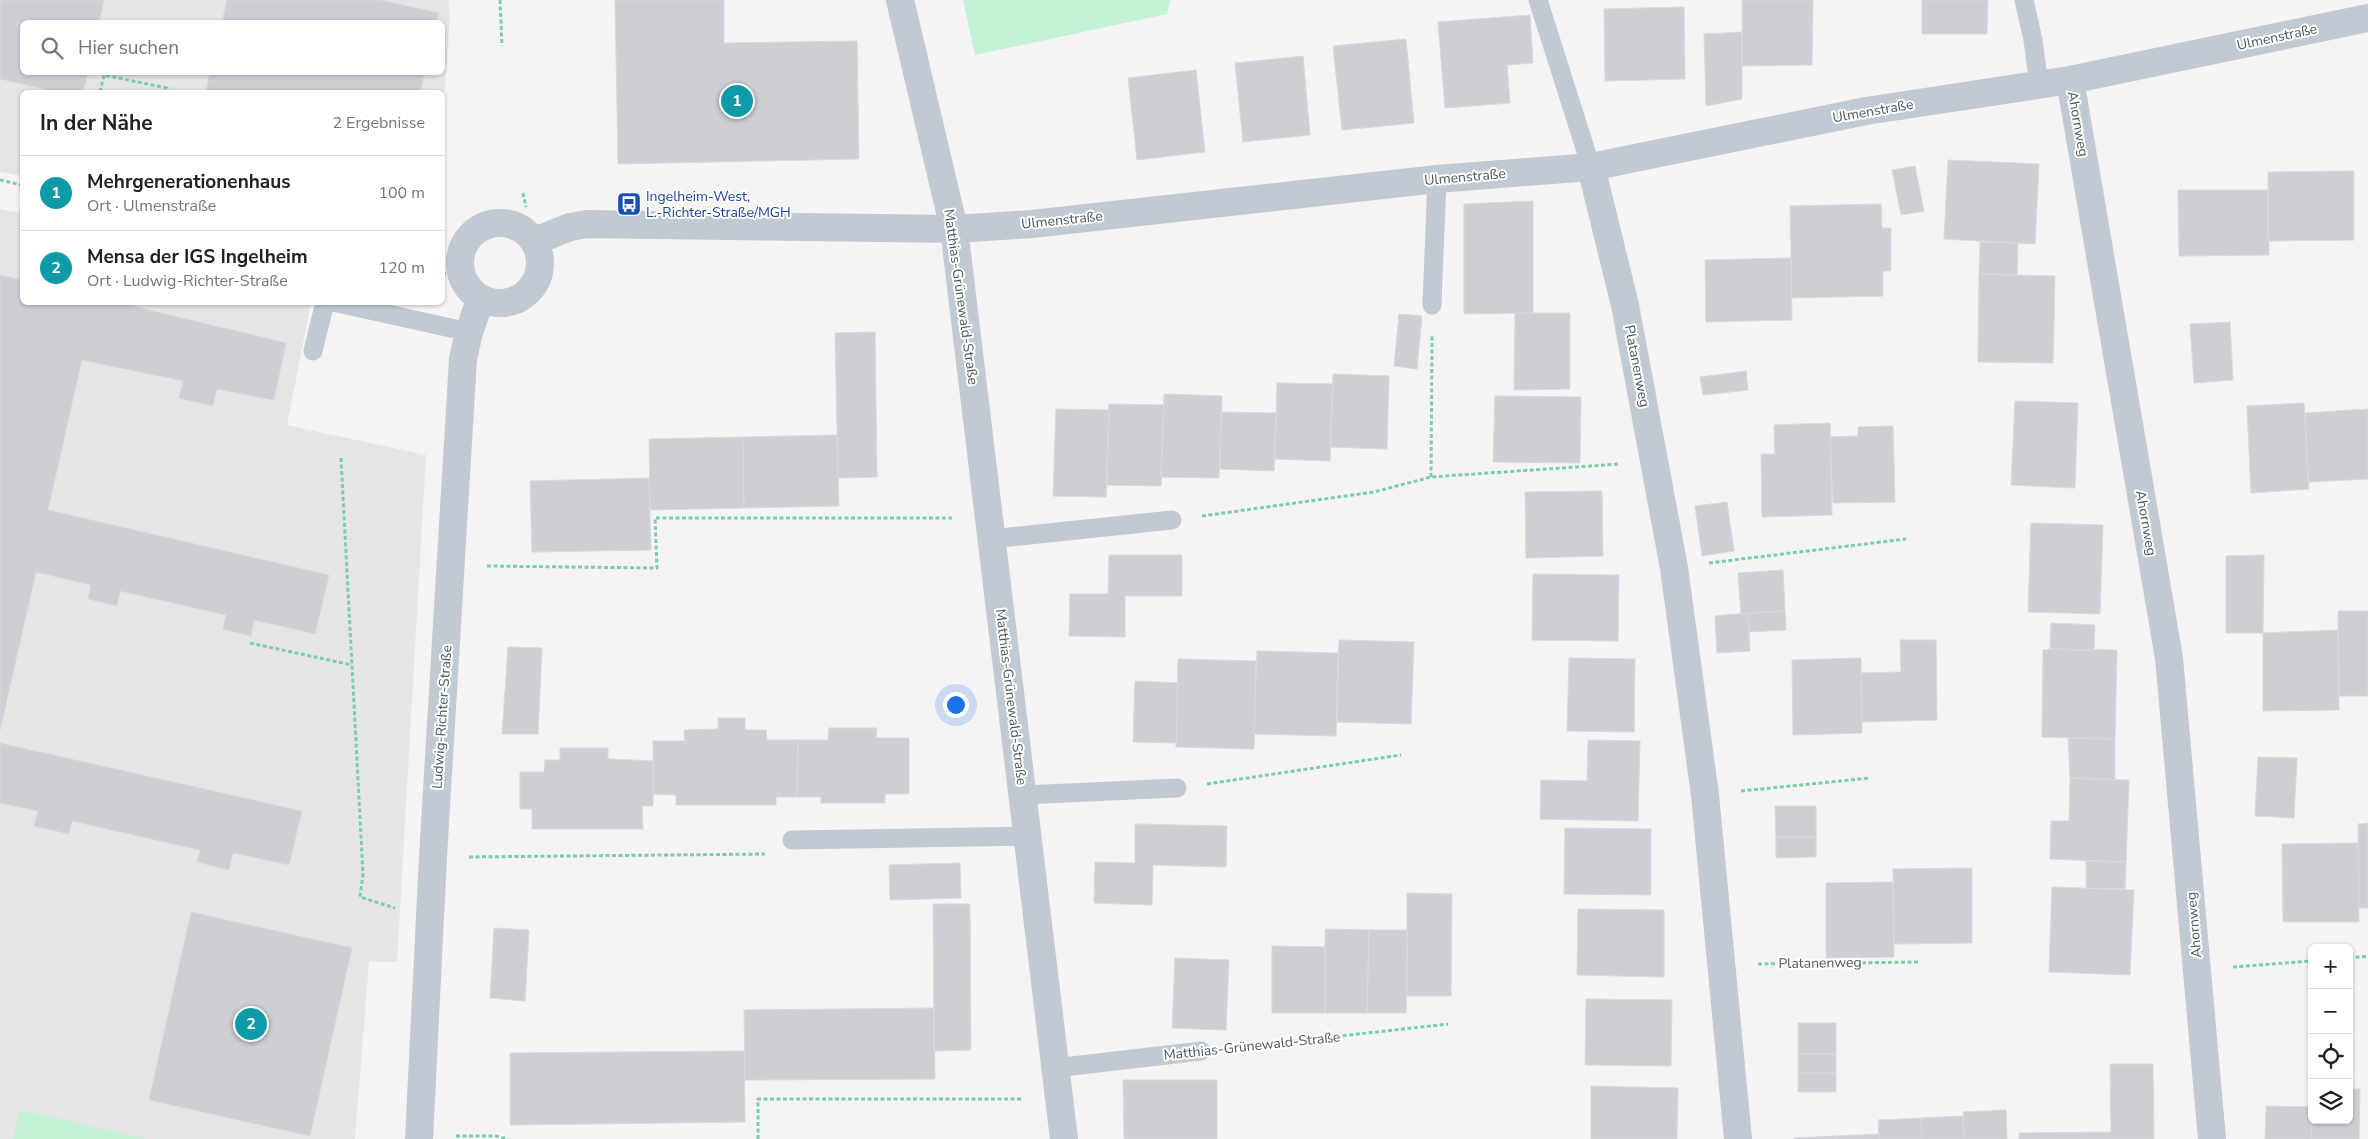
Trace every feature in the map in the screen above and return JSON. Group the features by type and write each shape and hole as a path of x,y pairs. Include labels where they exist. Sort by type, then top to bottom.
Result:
{"street":[{"name":"Matthias-Grünewald-Straße","path":"900,0 954,229 1064,1139"},
{"name":"Ulmenstraße","path":"535,241 570,227 587,224 954,229 1032,224 1437,179 1591,168 1866,111 2070,80 2368,18"},
{"name":"Ahornweg","path":"2070,80 2169,658 2212,1139"},
{"name":"Platanenweg","path":"1591,168 1625,305 1656,462 1674,568 1705,795 1738,1139"},
{"path":"500,222 526,230 535,241 540,254 540,268 531,290 518,299 503,303 482,298 466,284 460,268 462,248 473,232 492,223 500,222"},
{"name":"Ludwig-Richter-Straße","path":"419,1138 433,857 463,359 469,332 482,298"}],"lane":[{"path":"1538,0 1591,168"},
{"path":"2024,0 2039,85"},
{"path":"1432,306 1437,179"},
{"path":"313,351 324,305"},
{"path":"347,305 469,332"},
{"path":"989,529 1172,520"},
{"name":"Matthias-Grünewald-Straße","path":"1023,795 1177,788"},
{"path":"792,840 1028,836"},
{"name":"Matthias-Grünewald-Straße","path":"1055,1068 1201,1051"}],"path":[{"path":"500,0 502,46"},
{"path":"100,90 104,75 167,88 166,90"},
{"path":"0,180 20,185"},
{"path":"1431,477 1432,306"},
{"path":"341,458 363,874 360,897 430,919"},
{"path":"1172,520 1374,492 1431,477 1656,462"},
{"path":"451,565 657,568 655,518 989,529"},
{"path":"1674,568 1906,539"},
{"path":"250,643 352,665"},
{"path":"1177,788 1401,754"},
{"path":"1705,795 1870,778"},
{"path":"433,857 763,855 792,840"},
{"path":"2353,958 2368,956"},
{"name":"Ahornweg","path":"2198,970 2308,961"},
{"name":"Platanenweg","path":"1720,965 1920,962"},
{"name":"Matthias-Grünewald-Straße","path":"1201,1051 1448,1024"},
{"path":"758,1139 758,1099 1059,1099"},
{"path":"419,1138 496,1136 508,1139"}],"shaded area":[{"path":"0,0 448,0 450,16 445,90 20,90 20,176 0,172"},
{"path":"0,209 20,213 20,305 311,305 287,425 426,455 397,962 369,962 355,1139 0,1139"}],"green space":[{"path":"963,0 1170,0 1167,14 975,55"},
{"path":"20,1110 147,1139 13,1139"}],"building":[{"path":"0,0 104,0 99,20 20,20 20,75 87,75 84,90 49,90 0,79"},
{"path":"227,0 381,0 439,13 437,20 222,20"},
{"path":"615,0 724,0 724,43 857,41 859,159 618,164"},
{"path":"1742,0 1813,0 1812,65 1742,66"},
{"path":"1922,0 1988,0 1987,34 1922,34"},
{"path":"1684,7 1685,79 1605,81 1604,9"},
{"path":"1530,15 1533,63 1507,65 1510,103 1445,108 1438,22"},
{"path":"1742,32 1742,99 1706,106 1704,34"},
{"path":"1406,39 1414,123 1342,130 1333,46"},
{"path":"1303,56 1310,135 1243,142 1235,63"},
{"path":"1196,70 1205,152 1137,160 1128,78"},
{"path":"209,75 424,75 420,90 206,90"},
{"path":"1948,160 2039,164 2035,244 1944,239"},
{"path":"1915,166 1924,211 1901,215 1892,170"},
{"path":"2354,171 2354,240 2268,241 2268,172"},
{"path":"2178,190 2268,190 2269,255 2179,256"},
{"path":"1533,201 1533,313 1464,314 1464,204"},
{"path":"1881,204 1882,228 1891,228 1891,271 1883,271 1883,296 1792,298 1790,206"},
{"path":"1980,242 2018,243 2017,275 1979,274"},
{"path":"1791,258 1792,320 1706,322 1705,260"},
{"path":"1979,274 2055,276 2053,363 1978,362"},
{"path":"0,275 20,280 20,305 128,305 286,343 274,400 217,389 213,406 179,398 183,381 82,360 48,510 329,575 315,634 254,620 251,636 223,629 226,615 120,591 117,606 88,599 91,585 36,572 0,731"},
{"path":"1515,313 1570,313 1570,389 1514,390"},
{"path":"1399,314 1422,316 1417,369 1394,366"},
{"path":"2230,322 2233,380 2194,383 2190,324"},
{"path":"875,332 877,477 838,478 835,333"},
{"path":"1746,371 1748,390 1703,395 1700,377"},
{"path":"1333,374 1389,376 1387,449 1330,447"},
{"path":"1277,383 1333,384 1330,461 1275,459"},
{"path":"1164,394 1222,396 1219,478 1161,477"},
{"path":"1495,396 1581,397 1580,463 1493,462"},
{"path":"2015,401 2078,403 2075,488 2011,485"},
{"path":"2304,403 2309,489 2251,493 2247,406"},
{"path":"1109,404 1164,405 1161,486 1107,485"},
{"path":"1056,409 1109,410 1106,497 1053,496"},
{"path":"2368,409 2368,479 2308,482 2305,413"},
{"path":"1221,412 1276,413 1274,471 1220,469"},
{"path":"1830,423 1832,515 1762,517 1761,454 1775,454 1774,425"},
{"path":"1893,426 1895,502 1833,503 1830,437 1858,436 1858,427"},
{"path":"837,435 839,506 744,508 743,437"},
{"path":"743,437 744,508 650,510 649,439"},
{"path":"649,478 651,550 532,552 530,481"},
{"path":"1602,491 1603,556 1526,558 1525,492"},
{"path":"1727,502 1734,551 1702,556 1695,506"},
{"path":"2031,523 2103,525 2100,614 2028,612"},
{"path":"1109,555 1182,555 1182,596 1125,596 1125,637 1069,636 1070,594 1108,594"},
{"path":"2264,555 2263,633 2226,633 2226,556"},
{"path":"1783,570 1785,611 1741,614 1738,573"},
{"path":"1533,574 1619,575 1618,641 1532,640"},
{"path":"1785,611 1786,630 1749,632 1748,613"},
{"path":"2338,611 2368,611 2368,696 2339,696"},
{"path":"1748,613 1750,651 1717,653 1715,616"},
{"path":"2051,623 2095,625 2094,651 2050,649"},
{"path":"2338,630 2339,710 2263,711 2263,633"},
{"path":"1339,640 1414,642 1411,724 1337,722"},
{"path":"1900,640 1936,640 1937,720 1862,722 1861,673 1901,672"},
{"path":"508,647 542,648 538,734 502,734"},
{"path":"2043,650 2117,650 2115,739 2042,737"},
{"path":"1257,651 1338,653 1336,736 1254,734"},
{"path":"1569,658 1635,659 1634,732 1567,731"},
{"path":"1861,658 1862,733 1793,735 1792,660"},
{"path":"1178,659 1256,661 1254,749 1176,747"},
{"path":"1135,681 1178,683 1176,743 1133,742"},
{"path":"718,718 745,718 745,730 766,730 767,740 798,740 797,797 776,797 776,805 676,805 676,795 653,794 653,741 685,741 684,730 718,729"},
{"path":"829,728 877,728 876,738 909,738 909,794 885,794 885,803 821,803 821,797 797,797 798,740 828,740"},
{"path":"2068,738 2115,739 2115,780 2070,778"},
{"path":"1588,740 1640,741 1638,821 1540,819 1541,780 1587,781"},
{"path":"0,743 302,811 289,865 233,853 229,870 197,862 200,850 72,821 69,834 34,826 38,811 0,803"},
{"path":"560,748 608,748 608,759 653,761 653,806 642,806 643,829 532,829 532,809 520,809 520,772 544,772 545,760 560,760"},
{"path":"2258,757 2297,758 2294,818 2255,816"},
{"path":"2070,778 2129,780 2126,862 2050,859 2051,821 2069,821"},
{"path":"1775,806 1816,806 1816,837 1776,837"},
{"path":"2368,823 2368,908 2359,908 2358,824"},
{"path":"1135,824 1227,826 1226,867 1153,865 1152,905 1094,903 1095,862 1135,863"},
{"path":"1565,828 1651,829 1651,895 1564,894"},
{"path":"1776,837 1816,837 1816,857 1776,858"},
{"path":"2358,843 2359,922 2283,922 2282,844"},
{"path":"2086,861 2126,862 2125,889 2086,888"},
{"path":"960,863 961,898 890,900 889,865"},
{"path":"1972,868 1972,943 1894,944 1893,869"},
{"path":"1893,882 1894,957 1826,958 1826,883"},
{"path":"2052,887 2134,890 2130,975 2049,972"},
{"path":"1407,893 1452,894 1451,996 1407,996"},
{"path":"933,904 970,904 971,1050 934,1051"},
{"path":"1578,909 1664,910 1664,977 1577,975"},
{"path":"191,912 352,948 310,1136 149,1100"},
{"path":"494,928 529,930 525,1001 490,998"},
{"path":"1325,929 1369,930 1367,1013 1325,1013"},
{"path":"1369,930 1408,930 1406,1013 1367,1013"},
{"path":"1272,946 1325,947 1325,1013 1272,1013"},
{"path":"1175,958 1229,960 1226,1030 1172,1028"},
{"path":"1586,999 1672,1000 1671,1066 1585,1065"},
{"path":"934,1008 935,1079 745,1080 744,1010"},
{"path":"1798,1023 1836,1023 1836,1054 1798,1054"},
{"path":"744,1051 745,1122 510,1125 510,1053"},
{"path":"1798,1054 1836,1054 1836,1073 1798,1073"},
{"path":"2110,1064 2153,1064 2154,1139 2019,1139 2019,1133 2111,1132"},
{"path":"1798,1073 1836,1073 1836,1092 1798,1092"},
{"path":"1123,1080 1217,1080 1217,1139 1124,1139"},
{"path":"1591,1086 1678,1088 1677,1139 1591,1139"},
{"path":"2353,1089 2360,1089 2359,1139 2311,1139 2312,1124 2353,1124"},
{"path":"2266,1106 2308,1107 2308,1124 2311,1124 2311,1139 2265,1139"},
{"path":"2006,1110 2007,1139 1964,1139 1963,1112"},
{"path":"1963,1116 1964,1139 1922,1139 1921,1118"},
{"path":"1921,1118 1922,1139 1879,1139 1878,1120"},
{"path":"1879,1134 1879,1139 1837,1139 1836,1136"},
{"path":"1836,1136 1837,1139 1794,1139 1794,1138"}],"place":[{"name":"Mehrgenerationenhaus","path":"737,101"},
{"name":"Ingelheim-West, L.-Richter-Straße/MGH","path":"629,204"},
{"name":"Mensa der IGS Ingelheim","path":"251,1024"}]}
